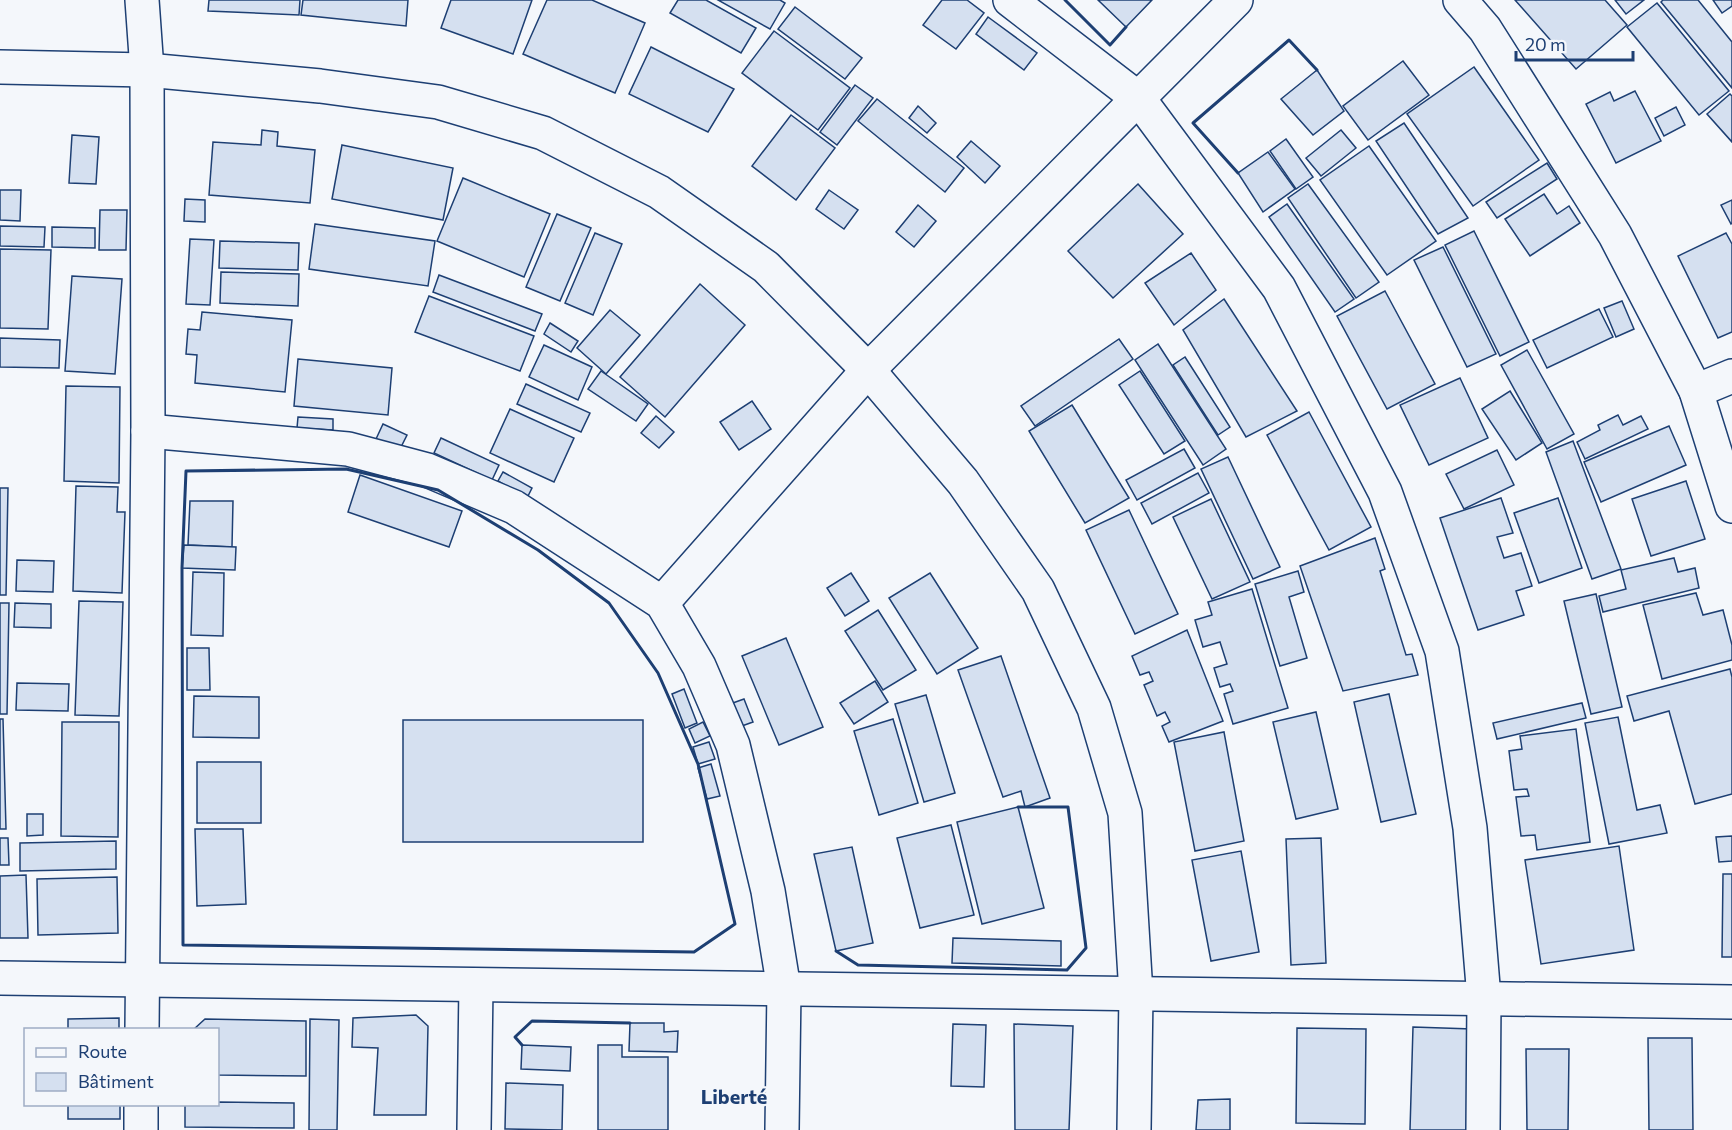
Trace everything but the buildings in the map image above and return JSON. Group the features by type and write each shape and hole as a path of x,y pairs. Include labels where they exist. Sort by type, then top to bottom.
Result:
{"street":[{"path":"142,0 147,70 148,431 142,1028"},
{"path":"1010,0 1139,99 1279,288 1385,492 1442,651 1470,828 1484,998 1483,1130"},
{"path":"662,603 868,370 1236,0"},
{"path":"1460,0 1485,29 1616,235 1696,391 1732,506"},
{"path":"0,67 147,70 320,86 438,102 543,133 659,192 766,267 868,370 963,482 1038,590 1094,708 1125,813 1136,994 1134,1130"},
{"path":"1696,391 1732,376"},
{"path":"148,431 348,449 427,470 514,507 662,603 699,666 733,745 768,891 784,989 782,1130"},
{"path":"0,978 1732,1002"},
{"path":"474,1130 476,985"},
{"path":"141,1106 141,1130"}],"wall":[{"path":"1065,0 1110,45 1126,27"},
{"path":"1238,173 1193,123 1289,40 1317,70"},
{"path":"346,469 438,490 538,550 609,603 658,673 698,764 735,924 694,952 183,945 182,568 186,471 346,469"},
{"path":"836,951 858,965 1067,970 1086,948 1068,807 1018,807"},
{"path":"522,1045 515,1037 532,1021 630,1023"}],"district":[{"name":"Liberté","path":"734,1096"}]}
